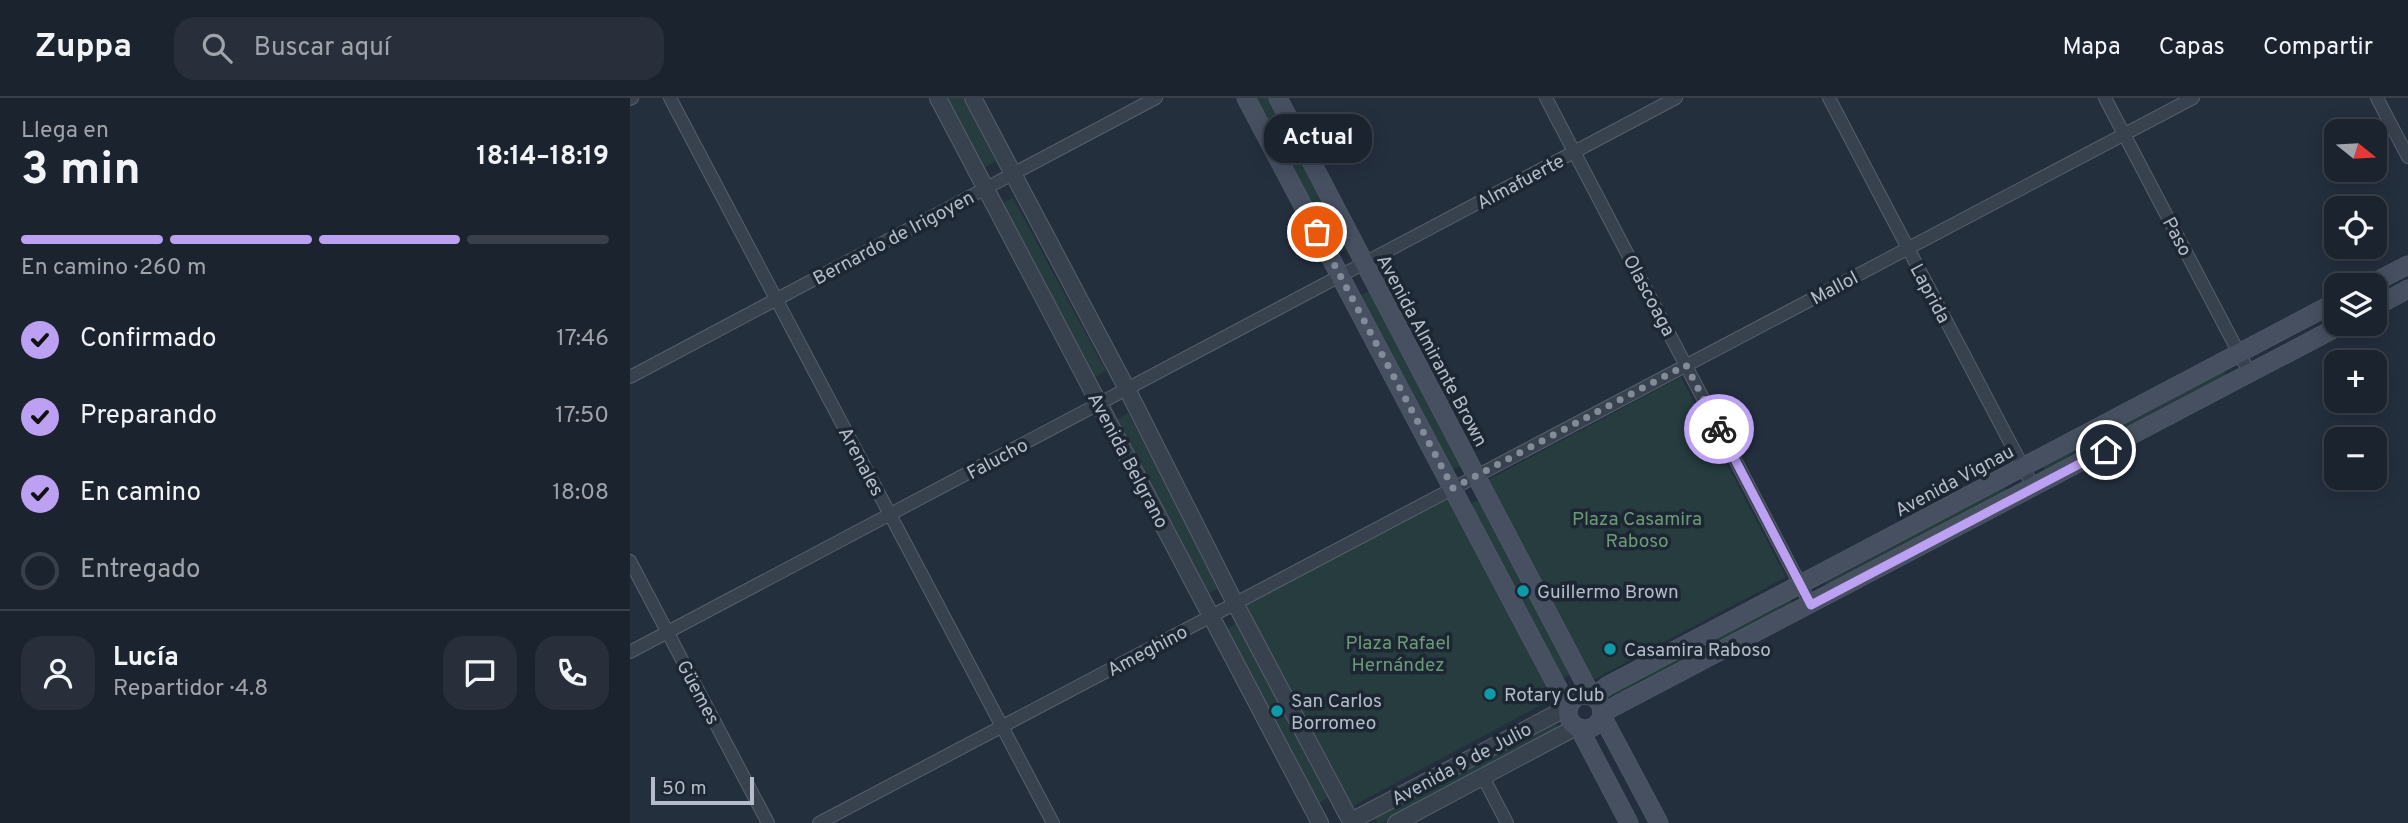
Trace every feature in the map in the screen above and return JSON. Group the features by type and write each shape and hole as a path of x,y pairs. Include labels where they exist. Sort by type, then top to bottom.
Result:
{"main road":[{"path":"1246,98 1453,488 1568,709 1569,718 1578,727 1629,823"},
{"name":"Avenida Almirante Brown","path":"1278,98 1592,696"},
{"path":"2387,276 2408,265"},
{"path":"2387,300 2408,289"},
{"name":"Avenida Vignau","path":"1592,696 2324,308"},
{"path":"1578,727 1593,727 1602,715 2324,334"},
{"path":"1568,709 1571,702 1580,695 1592,696 1600,702 1602,715 1659,823"}],"street":[{"name":"Arenales","path":"670,98 1053,823"},
{"name":"Avenida Belgrano","path":"938,98 1320,823"},
{"name":"Avenida Belgrano","path":"972,98 1127,389 1235,603 1354,819"},
{"name":"Bernardo de Irigoyen","path":"630,377 1156,98"},
{"name":"Olascoaga","path":"1546,98 1811,605"},
{"name":"Almafuerte","path":"1364,264 1676,98"},
{"name":"Laprida","path":"1829,98 2034,488"},
{"name":"Paso","path":"2105,98 2250,373"},
{"name":"Mallol","path":"1475,477 2193,98"},
{"path":"2377,98 2408,157"},
{"name":"Falucho","path":"630,652 1364,264"},
{"name":"Ameghino","path":"819,823 1475,477"},
{"name":"Güemes","path":"630,561 768,823"},
{"name":"Avenida 9 de Julio","path":"1328,823 1336,817 1354,819 1568,709"},
{"name":"Avenida 9 de Julio","path":"1396,823 1578,727"},
{"path":"1483,777 1507,823"}],"green space":[{"path":"948,98 963,98 996,161 984,168"},
{"path":"1255,98 1271,98 1350,247 1339,253"},
{"path":"1013,198 1106,371 1094,378 1001,204"},
{"path":"1369,291 1462,465 1450,471 1357,297"},
{"path":"2222,367 2227,377 2045,471 2040,462"},
{"name":"Plaza Casamira Raboso","path":"1681,377 1786,577 1593,680 1488,480"},
{"path":"1128,413 1221,587 1209,593 1116,420"},
{"path":"2004,484 2009,494 1827,588 1823,579"},
{"name":"Plaza Rafael Hernández","path":"1450,496 1554,698 1351,807 1241,608"},
{"path":"1480,499 1573,673 1561,679 1468,505"},
{"path":"1789,596 1794,606 1613,700 1608,691"},
{"path":"1237,623 1330,797 1318,803 1225,630"},
{"path":"1554,721 1559,731 1382,823 1377,823 1373,815"}],"way so far":[{"path":"1317,232 1453,488 1686,365 1719,429"}],"place":[{"name":"Actual","path":"1317,232"},
{"name":"Guillermo Brown","path":"1523,591"},
{"name":"Casamira Raboso","path":"1610,649"},
{"name":"Rotary Club","path":"1490,694"},
{"name":"San Carlos Borromeo","path":"1277,711"}],"route":[{"path":"1719,429 1811,605 2106,450"}]}
